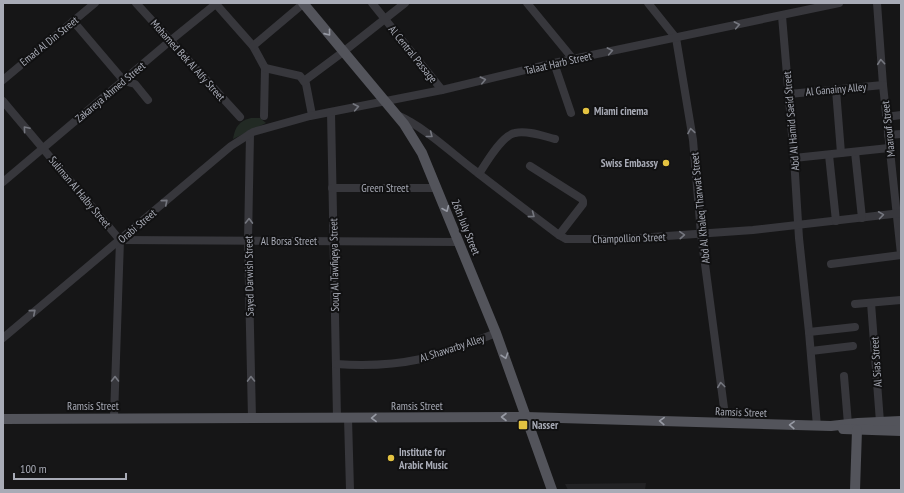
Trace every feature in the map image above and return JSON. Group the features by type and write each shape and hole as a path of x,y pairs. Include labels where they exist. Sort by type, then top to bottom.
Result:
{"main road":[{"name":"26th July Street","path":"303,3 396,115 417,143 496,333 552,490"},
{"name":"Ramsis Street","path":"3,419 526,417 817,426 901,421"},
{"name":"Ramsis Street","path":"831,426 857,430 901,431"},
{"path":"856,490 857,430"}],"street":[{"name":"Emad Al Din Street","path":"3,80 95,3"},
{"name":"Mohamed Bek Al Alfy Street","path":"136,3 240,117"},
{"path":"216,3 253,46 265,68 264,116"},
{"name":"Zakareya Ahmed Street","path":"3,182 216,3"},
{"path":"253,46 303,3"},
{"name":"Al Central Passage","path":"372,3 442,90"},
{"path":"304,81 405,3"},
{"path":"527,3 573,59"},
{"name":"Abd Al Khaleq Tharwat Street","path":"648,3 676,38 693,140 701,234 726,423"},
{"name":"Talaat Harb Street","path":"277,125 312,115 442,90 554,63 782,16 837,3"},
{"name":"Maarouf Street","path":"876,3 889,148 899,213 901,255"},
{"name":"Abd Al Hamid Saeid Street","path":"782,16 798,225 817,426"},
{"path":"73,21 124,80 135,84 148,100"},
{"path":"554,63 571,113"},
{"path":"265,68 300,76 304,81 312,115"},
{"name":"Al Ganainy Alley","path":"789,94 883,85"},
{"path":"836,90 841,153"},
{"name":"Suliman Al Halby Street","path":"3,100 120,240"},
{"name":"Souq Al Tawfiqeya Street","path":"331,112 337,418"},
{"name":"Champollion Street","path":"396,115 410,121 426,132 566,239 610,240 753,230 899,213"},
{"path":"886,116 901,115"},
{"name":"Orabi Street","path":"3,338 231,146 250,134 277,125"},
{"path":"479,174 507,136 515,133 528,133 555,139"},
{"name":"Sayed Darwish Street","path":"250,134 248,241 252,418"},
{"path":"888,135 901,134"},
{"path":"794,158 889,148"},
{"path":"854,152 862,218"},
{"path":"829,155 836,221"},
{"path":"530,166 583,201 583,204 559,235"},
{"name":"Green Street","path":"332,188 437,188"},
{"path":"114,418 120,240"},
{"name":"Al Borsa Street","path":"120,240 459,242"},
{"path":"831,264 901,255"},
{"path":"855,304 901,300"},
{"name":"Al Sias Street","path":"871,303 880,422"},
{"path":"809,332 855,327"},
{"name":"Al Shawarby Alley","path":"336,364 376,365 421,359 443,353 496,333"},
{"path":"810,351 853,346"},
{"path":"844,376 848,424"},
{"path":"348,418 350,490"}],"shaded area":[{"path":"251,118 260,118 266,123 233,139 238,125"},
{"path":"646,483 645,490 568,490 565,484"}],"place":[{"name":"Miami cinema","path":"586,111"},
{"name":"Swiss Embassy","path":"666,163"},
{"name":"Nasser","path":"523,425"},
{"name":"Institute for Arabic Music","path":"391,458"}]}
